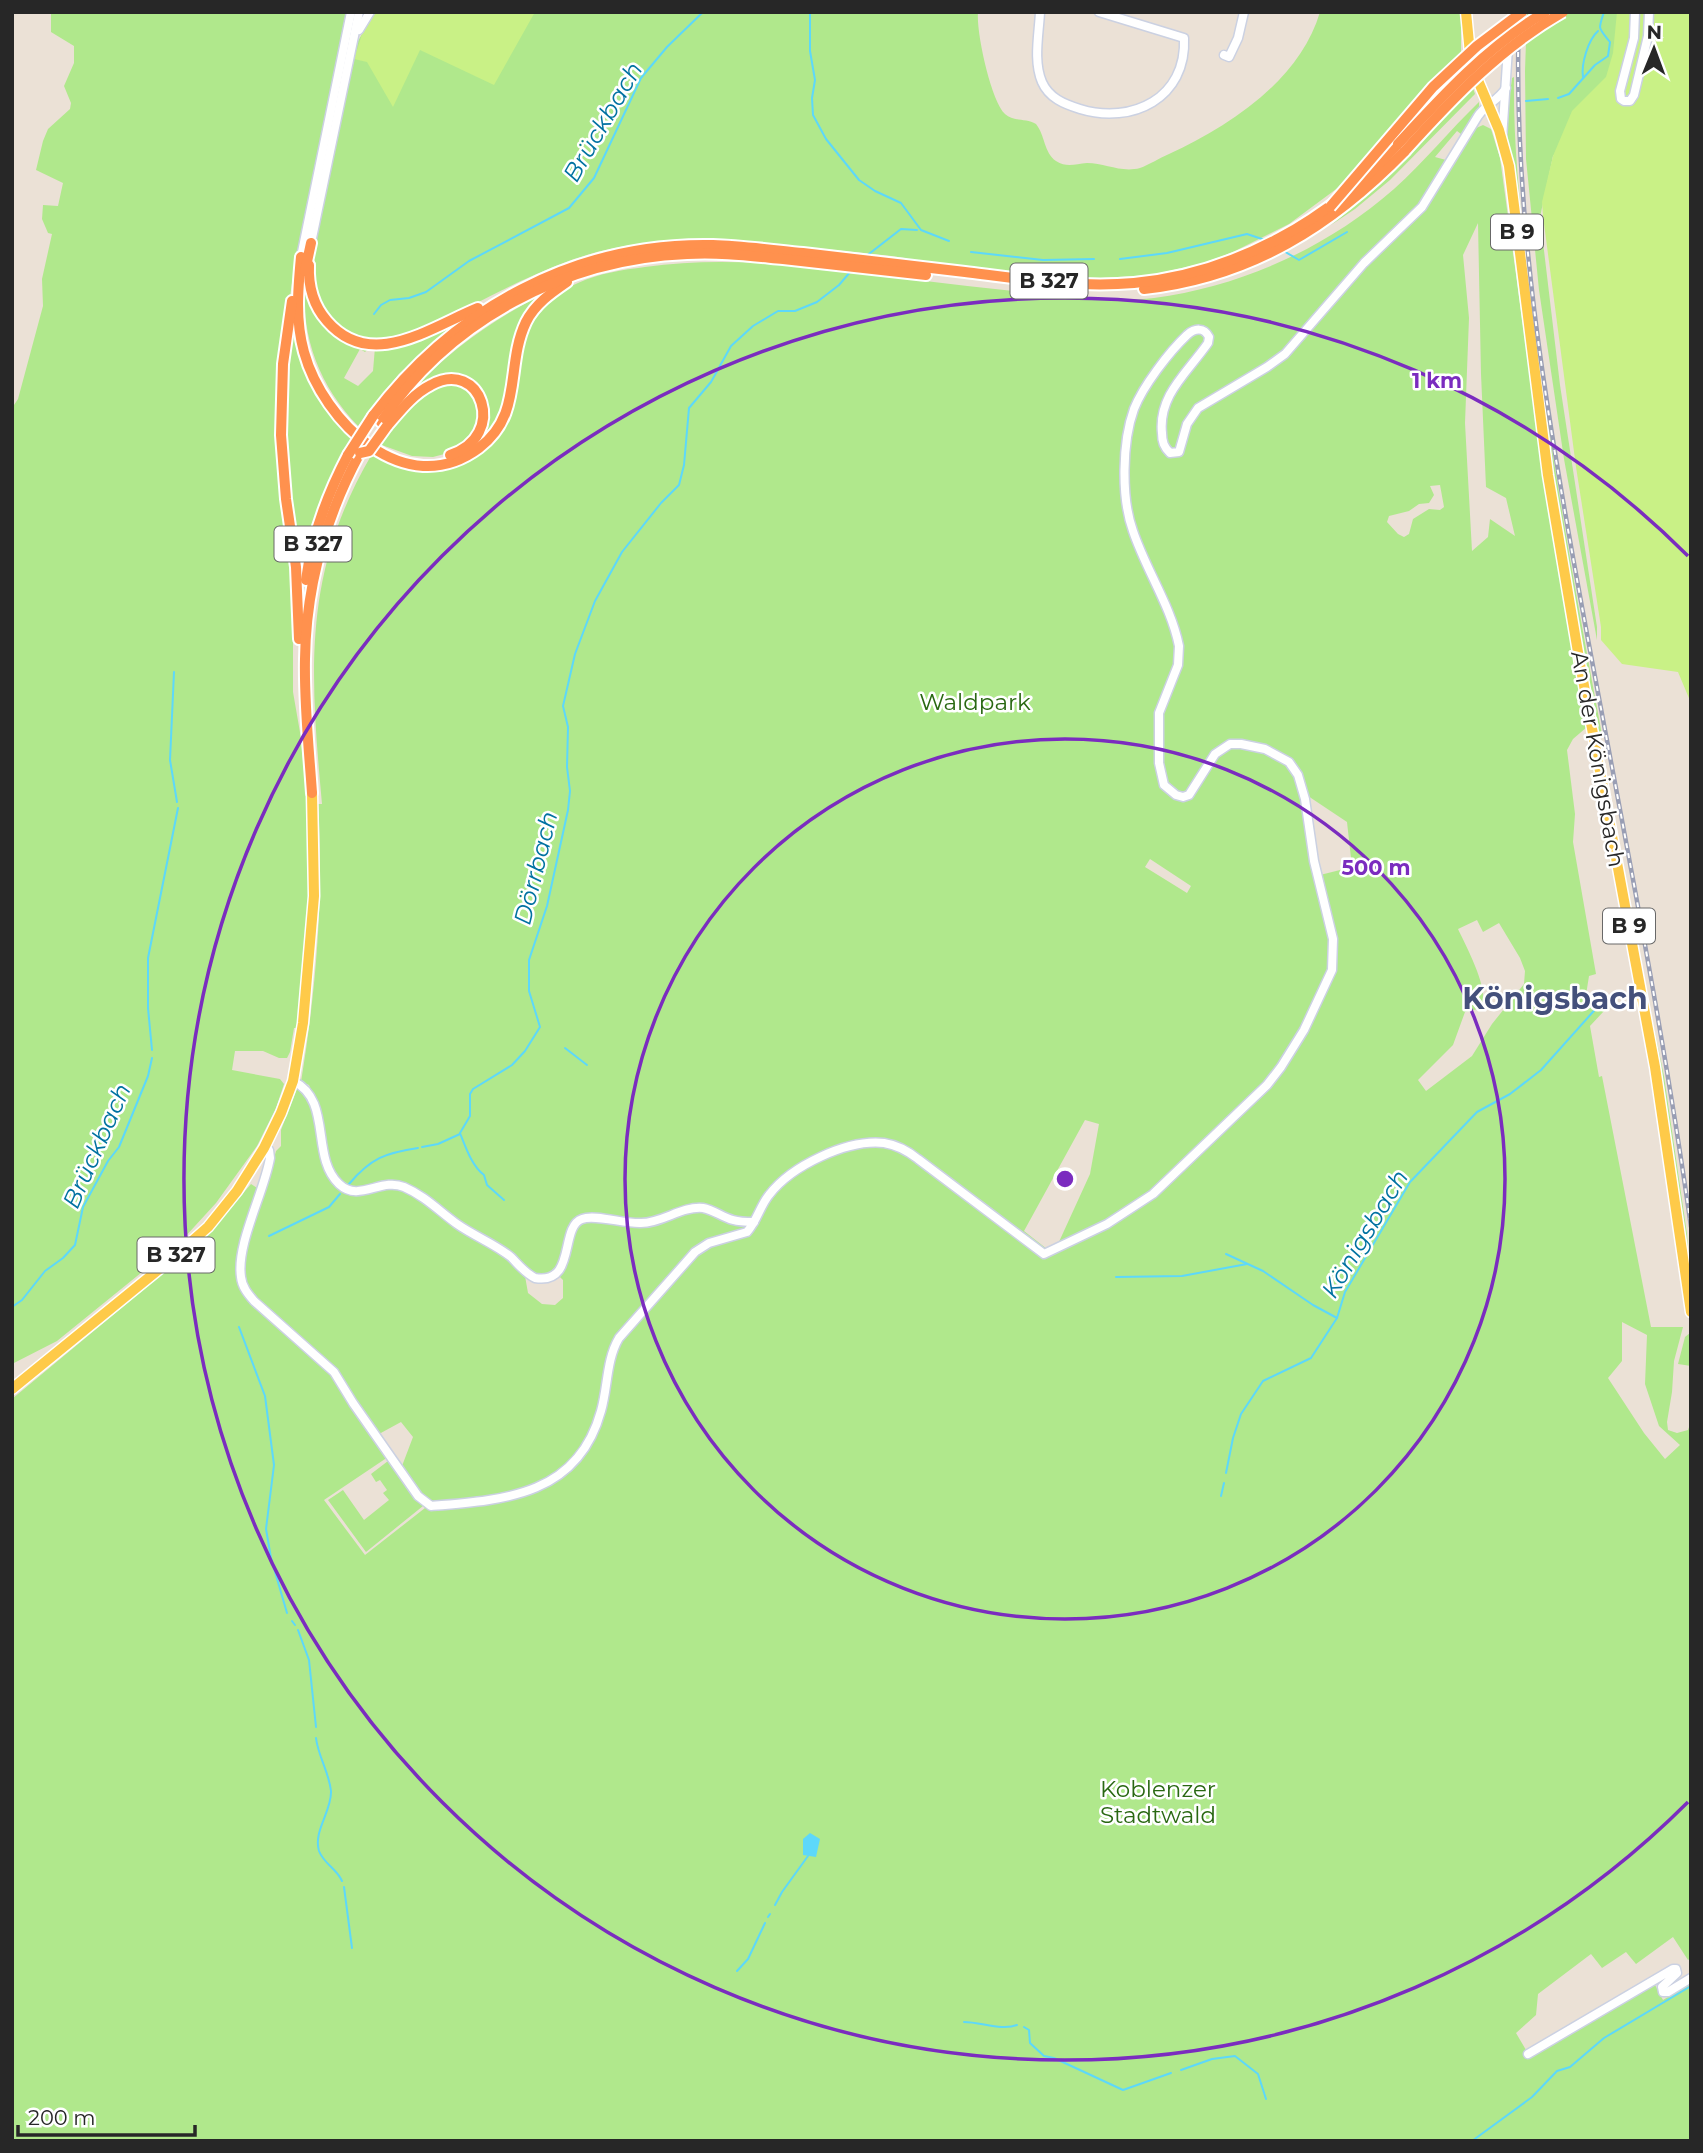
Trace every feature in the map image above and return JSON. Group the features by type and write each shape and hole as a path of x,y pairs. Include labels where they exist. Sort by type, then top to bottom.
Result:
{"highway":[{"name":"B 327","path":"1330,207 1433,87 1477,46 1522,12"},
{"name":"B 327","path":"312,793 301,712 299,639 307,575 318,524 355,456 413,380 467,331 498,310 569,276 641,259 688,254 806,258 1071,283 1135,282 1174,277 1226,262 1289,233 1330,207 1370,174 1470,68 1545,12"},
{"name":"B 327","path":"381,421 406,375 460,327 500,300 522,287 568,268 591,260 638,251 710,245 1084,290 1146,288 1211,276 1282,247 1343,209 1387,170 1478,74 1514,43 1563,12"},
{"path":"311,243 309,275 315,303 322,315 338,331 364,343 385,344 407,340 500,300"},
{"path":"311,243 304,274 304,330 324,386 335,404 356,427 380,448 394,455 427,460 443,458 465,448 480,432 485,415 475,391 464,382 450,379 439,381 381,421"},
{"path":"301,257 299,331 303,351 319,390 340,419 364,443 393,459 428,465 458,460 489,439 509,405 517,352 527,321 546,297 568,281 595,269"},
{"path":"299,639 296,567 283,470 281,399 286,340 301,257"},
{"name":"B 327","path":"312,793 305,659 314,577 327,528 355,456"}],"main road":[{"name":"B 9","path":"1466,12 1470,61 1503,139"},
{"name":"An der Königsbach","path":"1503,139 1514,203 1548,475 1580,664 1656,1067 1691,1312"},
{"name":"B 327","path":"12,1390 190,1244 222,1212 264,1148 293,1081 303,1023 313,926 315,870 312,793"}],"street":[{"path":"301,257 351,12"},
{"path":"311,243 359,12"},
{"path":"353,42 370,12"},
{"path":"1040,12 1038,65 1047,90 1063,103 1105,115 1137,111 1161,95 1176,76 1184,38 1099,12"},
{"path":"1224,55 1230,57 1244,12"},
{"path":"1503,139 1508,12"},
{"path":"1634,12 1634,38 1620,94 1621,99 1626,101 1632,100 1634,95 1648,36 1648,12"},
{"path":"1490,109 1506,88"},
{"path":"264,1148 269,1150 270,1158 243,1247 240,1271 244,1288 259,1306 334,1372 418,1496 429,1506 519,1495 553,1480 566,1471 595,1433 611,1355 620,1338 700,1248 712,1241 742,1234 750,1229 769,1194 787,1175 817,1158 867,1143 884,1143 901,1148 1025,1242 1045,1254 1107,1224 1155,1192 1267,1085 1281,1067 1304,1030 1328,982 1334,960 1332,937 1314,861 1305,799 1298,775 1284,758 1265,749 1238,743 1225,746 1216,752 1194,790 1187,796 1172,793 1164,785 1159,763 1159,713 1178,665 1180,646 1129,518 1126,465 1129,428 1139,398 1162,366 1189,334 1202,329 1208,334 1208,343 1168,395 1162,418 1165,449 1172,454 1179,452 1185,427 1198,408 1285,354 1364,263 1416,213 1481,111 1504,102"},
{"path":"293,1081 304,1087 310,1095 319,1121 327,1167 342,1187 355,1192 386,1185 405,1188 428,1200 456,1223 508,1255 535,1279 542,1280 554,1275 567,1252 572,1227 585,1218 642,1223 699,1208 732,1220 754,1222"},
{"path":"1528,2054 1673,1969 1677,1973 1662,1987 1663,1992 1668,1992 1691,1978"}],"green space":[{"path":"51,12 346,12 292,283 284,337 281,339 293,573 293,692 301,738 310,840 310,891 298,1028 294,1028 287,1058 279,1058 263,1051 235,1051 232,1070 280,1079 284,1084 276,1108 257,1146 216,1203 184,1238 57,1341 12,1364 12,408 18,399 43,306 42,279 52,234 48,233 42,219 43,205 58,206 63,183 36,170 48,129 70,109 71,103 64,86 74,63 74,46 51,32"},
{"path":"375,12 978,12 979,35 986,66 995,95 1005,114 1036,124 1052,158 1060,163 1094,163 1126,169 1143,167 1192,143 1216,130 1260,98 1297,59 1320,12 1461,12 1461,54 1343,184 1289,224 1204,263 1151,275 1101,278 1051,276 773,244 710,240 650,243 589,254 514,284 418,331 397,338 374,340 350,333 331,318 317,297 311,273 358,41"},
{"path":"375,12 535,12 494,85 420,50 393,107 367,62 354,59 364,28"},
{"path":"1527,12 1627,12 1615,81 1553,156 1540,217 1560,385 1597,640 1564,459 1539,290 1526,159"},
{"path":"1617,12 1691,12 1691,703 1678,672 1622,664 1601,640 1543,216 1542,202 1553,156 1572,111 1606,77 1613,53"},
{"path":"1514,77 1521,216 1538,354 1572,572 1602,735 1598,736 1551,472 1515,169 1505,131"},
{"path":"1473,88 1475,94 1390,180 1331,225 1387,176"},
{"name":"Koblenzer Stadtwald","path":"1479,102 1479,108 1461,134 1457,131 1435,157 1446,160 1474,129 1483,125 1491,129 1500,158 1538,435 1587,727 1573,739 1567,750 1575,814 1573,842 1596,974 1589,976 1586,995 1595,997 1593,1004 1604,1011 1590,1026 1651,1327 1683,1327 1674,1361 1668,1430 1677,1433 1688,1430 1691,1421 1691,1958 1688,1960 1673,1937 1636,1964 1626,1952 1602,1968 1591,1954 1538,1994 1536,2015 1516,2033 1529,2055 1654,1983 1663,2000 1691,1983 1691,2141 12,2141 12,1399 202,1241 251,1184 265,1193 276,1151 281,1146 281,1130 297,1088 304,1092 307,1100 314,1098 309,1085 301,1082 315,978 319,909 318,804 322,804 315,710 316,624 322,582 333,540 349,498 372,454 395,464 422,469 493,439 524,336 540,308 553,296 595,277 628,269 679,263 747,262 1099,299 1154,298 1187,292 1251,274 1312,246 1341,229 1394,189","holes":["1478,223 1486,487 1506,498 1515,536 1490,519 1488,537 1472,551 1465,423 1469,318 1463,255","1440,485 1444,507 1440,510 1429,509 1413,519 1409,534 1404,537 1387,522 1389,516 1409,511 1419,504 1429,503 1434,495 1430,486","1308,796 1347,822 1352,867 1320,875","1150,859 1191,886 1187,893 1145,867","1477,920 1483,932 1499,923 1520,958 1525,971 1524,984 1492,1024 1472,1056 1426,1091 1418,1080 1453,1045 1465,1012 1481,1006 1483,990 1458,929","1085,1120 1099,1124 1090,1174 1058,1244 1047,1249 1024,1231","558,1275 563,1280 563,1298 555,1305 542,1304 528,1293 525,1276","1622,1322 1647,1335 1645,1384 1659,1426 1680,1445 1665,1459 1644,1433 1608,1378 1622,1361","401,1422 413,1437 402,1466 379,1434","388,1457 425,1508 365,1555 324,1500"]},
{"path":"305,283 312,304 368,349 365,352 360,349 344,378 358,386 373,371 375,347 459,320 399,374 358,426 333,395 316,360 306,323"},
{"path":"539,296 542,299 533,309 494,430 468,449 486,406 461,379 413,391 441,363 472,338"},
{"path":"295,323 313,384 328,410 352,436 343,452 311,538 302,586 286,425 289,353"},
{"path":"439,383 468,387 482,411 475,436 452,452 433,457 412,456 379,444 398,415"},
{"path":"1646,989 1664,1076 1687,1234 1691,1290 1665,1098"},
{"path":"1690,1333 1691,1366 1678,1364 1685,1337"},
{"path":"388,1461 423,1506 366,1552 328,1500 343,1490 364,1520 389,1500 383,1493 387,1490 380,1480 376,1482 371,1474"}],"water":[{"path":"810,1833 820,1839 816,1857 803,1855 803,1839"}],"waterway":[{"name":"Brückbach","path":"374,314 381,305 390,300 409,298 426,292 469,261 569,208 594,178 641,78 667,47 703,12"},
{"path":"810,12 810,51 815,80 813,115 826,139 859,180 901,203 921,230 949,241"},
{"path":"1558,98 1569,94 1595,65 1608,56 1610,42 1600,28 1604,12"},
{"path":"1583,77 1586,52 1598,31"},
{"path":"1526,101 1548,99"},
{"name":"Dörrbach","path":"865,257 901,229 917,230"},
{"path":"1282,250 1299,260 1347,232"},
{"path":"1120,259 1167,253 1247,234 1265,240"},
{"path":"971,252 1043,260 1094,259"},
{"name":"Dörrbach","path":"504,1200 487,1185 460,1133 470,1116 470,1094 473,1089 512,1065 525,1051 540,1027 529,991 529,960 547,906 568,810 568,727 563,706 575,654 595,601 622,552 679,485 684,465 689,408 711,382 731,346 753,326 778,311 795,311 817,302 839,285 851,271"},
{"name":"Brückbach","path":"174,672 170,760 177,802"},
{"name":"Brückbach","path":"152,1050 148,1008 148,958 178,808"},
{"name":"Königsbach","path":"1226,1473 1241,1414 1263,1381 1311,1358 1337,1318 1345,1292 1410,1182 1477,1112 1510,1094 1541,1070 1600,1004"},
{"path":"565,1048 587,1065"},
{"name":"Brückbach","path":"12,1307 22,1300 45,1271 75,1245 83,1207 108,1161 119,1147 148,1076 152,1058"},
{"path":"422,1147 438,1144 460,1134"},
{"path":"349,1184 364,1168 379,1158 418,1148"},
{"path":"269,1236 329,1207 340,1194"},
{"path":"1226,1254 1263,1271 1337,1318"},
{"path":"1116,1277 1182,1276 1247,1264"},
{"path":"239,1327 265,1396 274,1465 266,1529 271,1558 287,1613"},
{"name":"Königsbach","path":"1221,1496 1224,1483"},
{"path":"292,1621 295,1625"},
{"path":"298,1630 309,1660 316,1727"},
{"path":"316,1738 331,1791 329,1806 318,1836 319,1851 342,1881"},
{"path":"775,1905 808,1856"},
{"path":"344,1887 352,1948"},
{"path":"737,1971 748,1959 765,1923"},
{"path":"1472,2141 1532,2097 1557,2071 1570,2067 1604,2038 1691,1986"},
{"path":"964,2022 998,2027 1017,2025"},
{"path":"1024,2027 1029,2030 1030,2043 1044,2056 1054,2058 1123,2090 1171,2073"},
{"path":"1181,2070 1212,2059 1235,2056 1258,2074 1266,2099"}],"railway":[{"path":"1519,12 1521,162 1526,236 1544,385 1654,994 1691,1227"}],"district":[{"name":"Königsbach","path":"1555,999"}],"park label":[{"name":"Waldpark","path":"975,702"}]}
